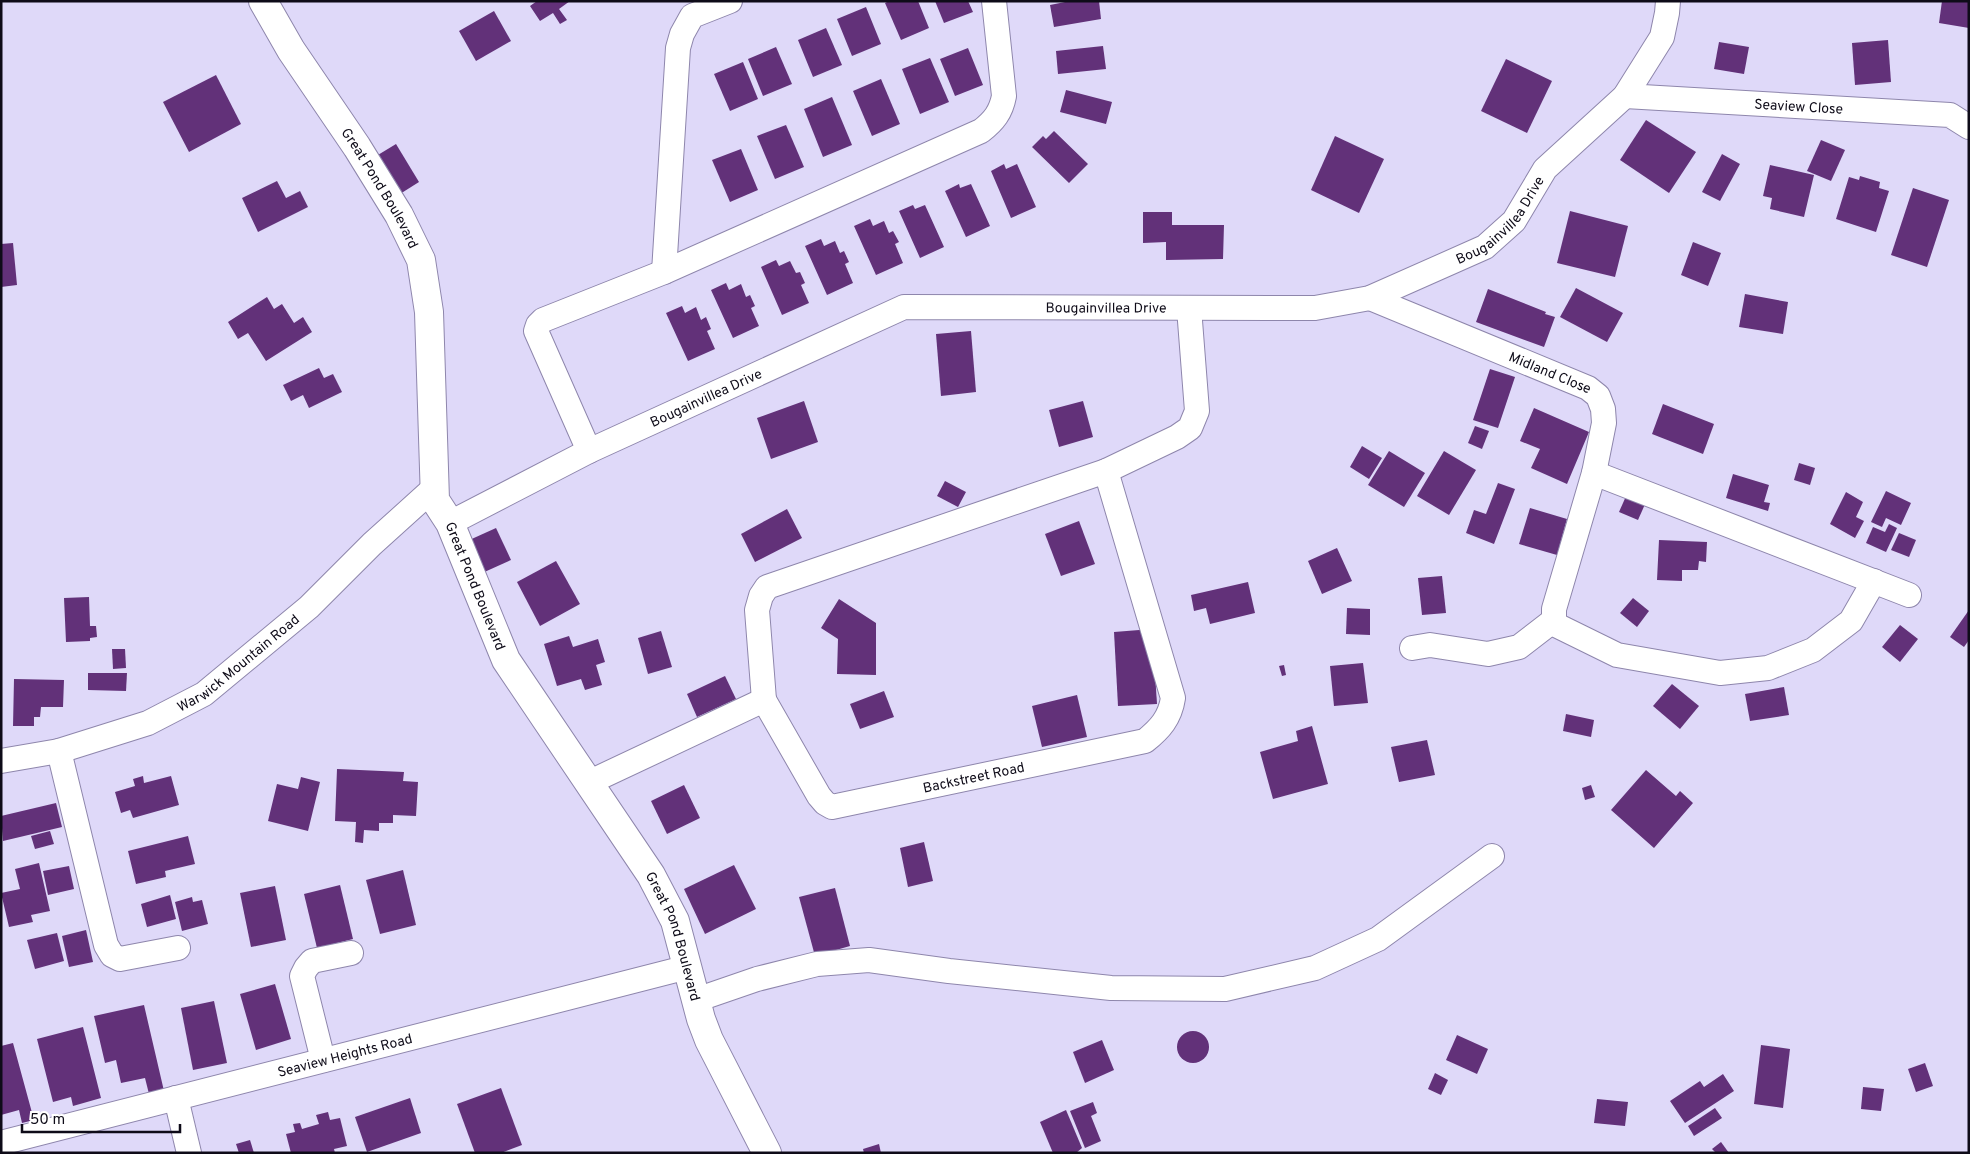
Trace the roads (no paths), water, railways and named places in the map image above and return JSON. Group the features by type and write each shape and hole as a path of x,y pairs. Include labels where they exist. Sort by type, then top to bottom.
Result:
{"street":[{"name":"Great Pond Boulevard","path":"263,1 291,50 357,147 400,215 421,260 430,312 433,489 435,500 450,522 506,660 652,875 675,921 696,1000 709,1040 767,1153"},
{"path":"664,272 678,48 682,34 692,16 730,1"},
{"path":"588,451 536,331 538,325 544,320 664,272 972,135 992,122 1002,108 1004,96 994,1"},
{"name":"Bougainvillea Drive","path":"450,522 588,451 904,307 1315,308 1370,298 1485,247 1514,221 1545,169 1625,96 1662,37 1668,1"},
{"name":"Seaview Close","path":"1625,96 1950,115 1969,127"},
{"name":"Midland Close","path":"1370,298 1588,388 1598,396 1603,409 1604,422 1594,473 1554,610 1554,620"},
{"path":"590,782 764,700 757,610 761,596 767,587 1106,471 1177,437 1190,428 1197,411 1189,308"},
{"name":"Backstreet Road","path":"764,700 819,796 832,807 1144,740 1165,722 1171,711 1173,698 1106,471"},
{"path":"1594,473 1909,595"},
{"name":"Warwick Mountain Road","path":"1,761 58,751 148,723 204,694 309,607 372,544 433,489"},
{"path":"1412,648 1430,645 1488,654 1520,647 1554,620 1558,626 1617,655 1720,673 1768,668 1813,650 1851,621 1874,581"},
{"path":"58,751 106,945 112,955 120,959 178,948"},
{"path":"696,1000 757,978 818,964 869,960 949,971 1112,988 1226,989 1315,968 1378,939 1492,856"},
{"path":"322,1060 302,976 312,962 351,953"},
{"name":"Seaview Heights Road","path":"1,1142 688,967"},
{"path":"176,1098 189,1153"}]}
